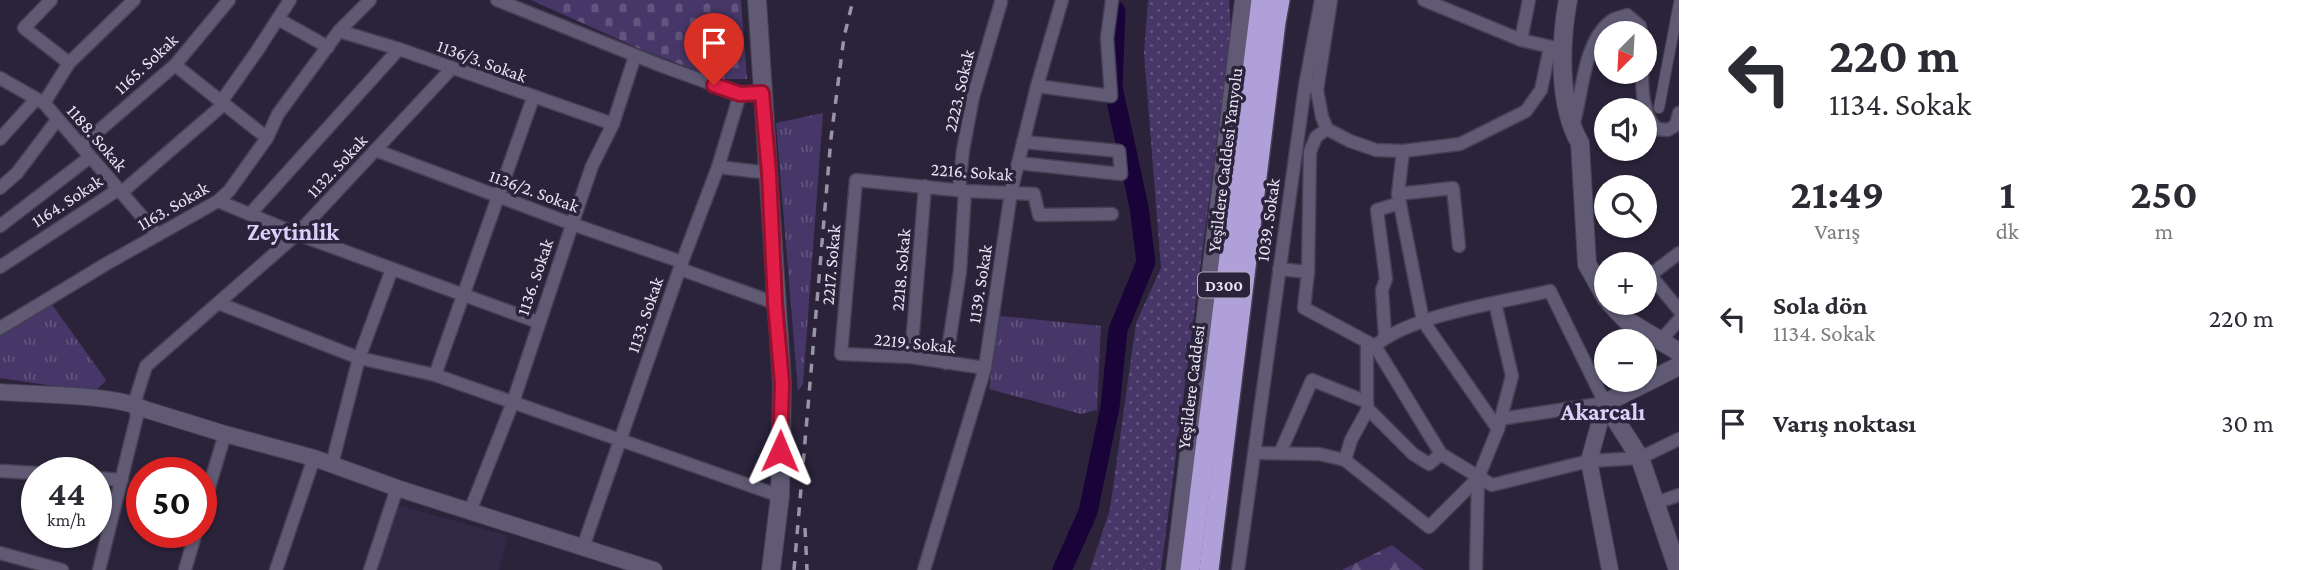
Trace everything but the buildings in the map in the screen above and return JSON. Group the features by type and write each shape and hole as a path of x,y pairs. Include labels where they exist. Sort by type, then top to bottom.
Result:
{"highway":[{"name":"Yeşildere Caddesi","path":"1189,570 1261,0"},
{"path":"1209,570 1280,0"}],"main road":[{"path":"757,0 782,383 780,496 771,570"},
{"path":"1568,0 1557,48 1572,130 1580,143 1587,264 1594,276"},
{"name":"Yeşildere Caddesi Yanyolu","path":"1175,570 1242,4"},
{"path":"1622,315 1679,352"},
{"path":"1678,570 1675,546 1655,503 1640,458 1605,403 1679,366"}],"street":[{"path":"51,0 24,29 69,63"},
{"path":"0,139 40,101 69,63 134,0"},
{"name":"1165. Sokak","path":"81,146 175,65 229,0"},
{"path":"222,103 290,0"},
{"name":"1163. Sokak","path":"0,328 218,201 229,191 267,138 278,114 339,31 370,0"},
{"path":"497,0 635,56 740,94 762,93"},
{"name":"1139. Sokak","path":"924,570 985,368 1018,163 1062,0"},
{"path":"1037,86 1111,96 1107,38 1112,0"},
{"name":"1039. Sokak","path":"1238,570 1306,79 1321,0"},
{"path":"1331,0 1317,90 1327,129 1376,150 1403,151 1460,144 1526,111 1541,90 1557,48 1521,40 1431,2"},
{"path":"1521,40 1529,0"},
{"name":"2223. Sokak","path":"946,363 960,271 963,150 972,97 1001,2"},
{"path":"1659,108 1679,4"},
{"path":"1610,21 1627,15 1634,21"},
{"path":"278,19 328,47"},
{"name":"1136/3. Sokak","path":"339,31 613,124"},
{"path":"1572,130 1579,108 1586,66 1594,45"},
{"path":"250,214 398,49"},
{"name":"1136. Sokak","path":"470,511 513,402 592,166 613,124 635,56"},
{"path":"175,65 267,138"},
{"name":"1132. Sokak","path":"99,570 137,416 134,404 146,366 298,234 452,68"},
{"name":"1188. Sokak","path":"0,78 40,101 158,234"},
{"path":"1306,79 1317,90"},
{"path":"1642,84 1650,122 1657,129 1668,130 1676,125 1679,113"},
{"name":"1133. Sokak","path":"583,547 718,167 740,94"},
{"path":"435,375 533,98"},
{"name":"1164. Sokak","path":"0,267 120,191 222,103"},
{"path":"0,188 17,173 57,120"},
{"path":"1327,129 1316,137 1310,152 1308,271 1304,309 1371,344 1441,454 1492,485 1589,461 1640,458 1679,439"},
{"path":"1018,163 1121,174 1119,151 1023,142"},
{"name":"1136/2. Sokak","path":"375,150 775,303"},
{"path":"1403,151 1399,199 1423,321 1499,424"},
{"path":"0,226 90,157"},
{"path":"718,167 769,173"},
{"name":"2216. Sokak","path":"856,180 1034,194 1039,215 1112,215"},
{"name":"2217. Sokak","path":"841,354 856,180"},
{"name":"2218. Sokak","path":"911,357 925,186"},
{"path":"1385,337 1382,290 1387,279 1377,210 1399,199 1453,188 1459,246"},
{"path":"218,201 298,234 538,322"},
{"path":"1657,270 1679,253"},
{"path":"1279,268 1308,271"},
{"path":"332,464 359,358 392,269"},
{"path":"1657,287 1679,310"},
{"path":"1371,344 1423,321 1550,291 1605,403 1589,461 1611,570"},
{"path":"218,303 359,358 435,375 780,496"},
{"path":"1476,570 1478,478 1499,424 1512,376 1495,303"},
{"path":"1661,340 1679,320"},
{"path":"1345,460 1367,406 1371,344"},
{"name":"2219. Sokak","path":"841,354 911,357 985,368"},
{"path":"1280,453 1312,380 1367,406 1413,454 1429,464 1441,454"},
{"path":"0,392 104,399 134,404 225,434 314,458 397,488 654,570"},
{"path":"1499,424 1605,403"},
{"path":"217,461 225,434"},
{"path":"1255,453 1319,453 1345,460 1429,527 1478,478"},
{"path":"276,570 314,458"},
{"path":"0,471 21,472"},
{"path":"112,479 122,480"},
{"path":"370,570 397,488"},
{"path":"1655,503 1679,495"},
{"path":"185,570 191,548"},
{"path":"0,553 43,568 62,570"}],"shaded area":[{"path":"398,505 508,536 499,570 378,570"}],"green space":[{"path":"531,0 741,0 747,79 719,79 640,49"},
{"path":"1148,0 1229,0 1231,31 1161,570 1090,570 1110,509 1136,323 1161,268 1144,53"},
{"path":"823,113 803,384 798,391 776,123"},
{"path":"48,299 106,381 94,392 0,378 0,334"},
{"path":"1000,316 1101,326 1097,410 1081,414 989,389"},
{"path":"1392,545 1424,570 1342,570"}],"waterway":[{"path":"1062,570 1088,512 1110,407 1118,330 1146,262 1139,207 1113,87 1116,11"}],"railway":[{"path":"794,570 831,138 844,37 853,0"},
{"path":"805,528 807,570"}],"district":[{"name":"Zeytinlik","path":"293,231"},
{"name":"Akarcalı","path":"1603,411"}],"route":[{"path":"714,85 740,94 762,93 782,383 780,451"}]}
